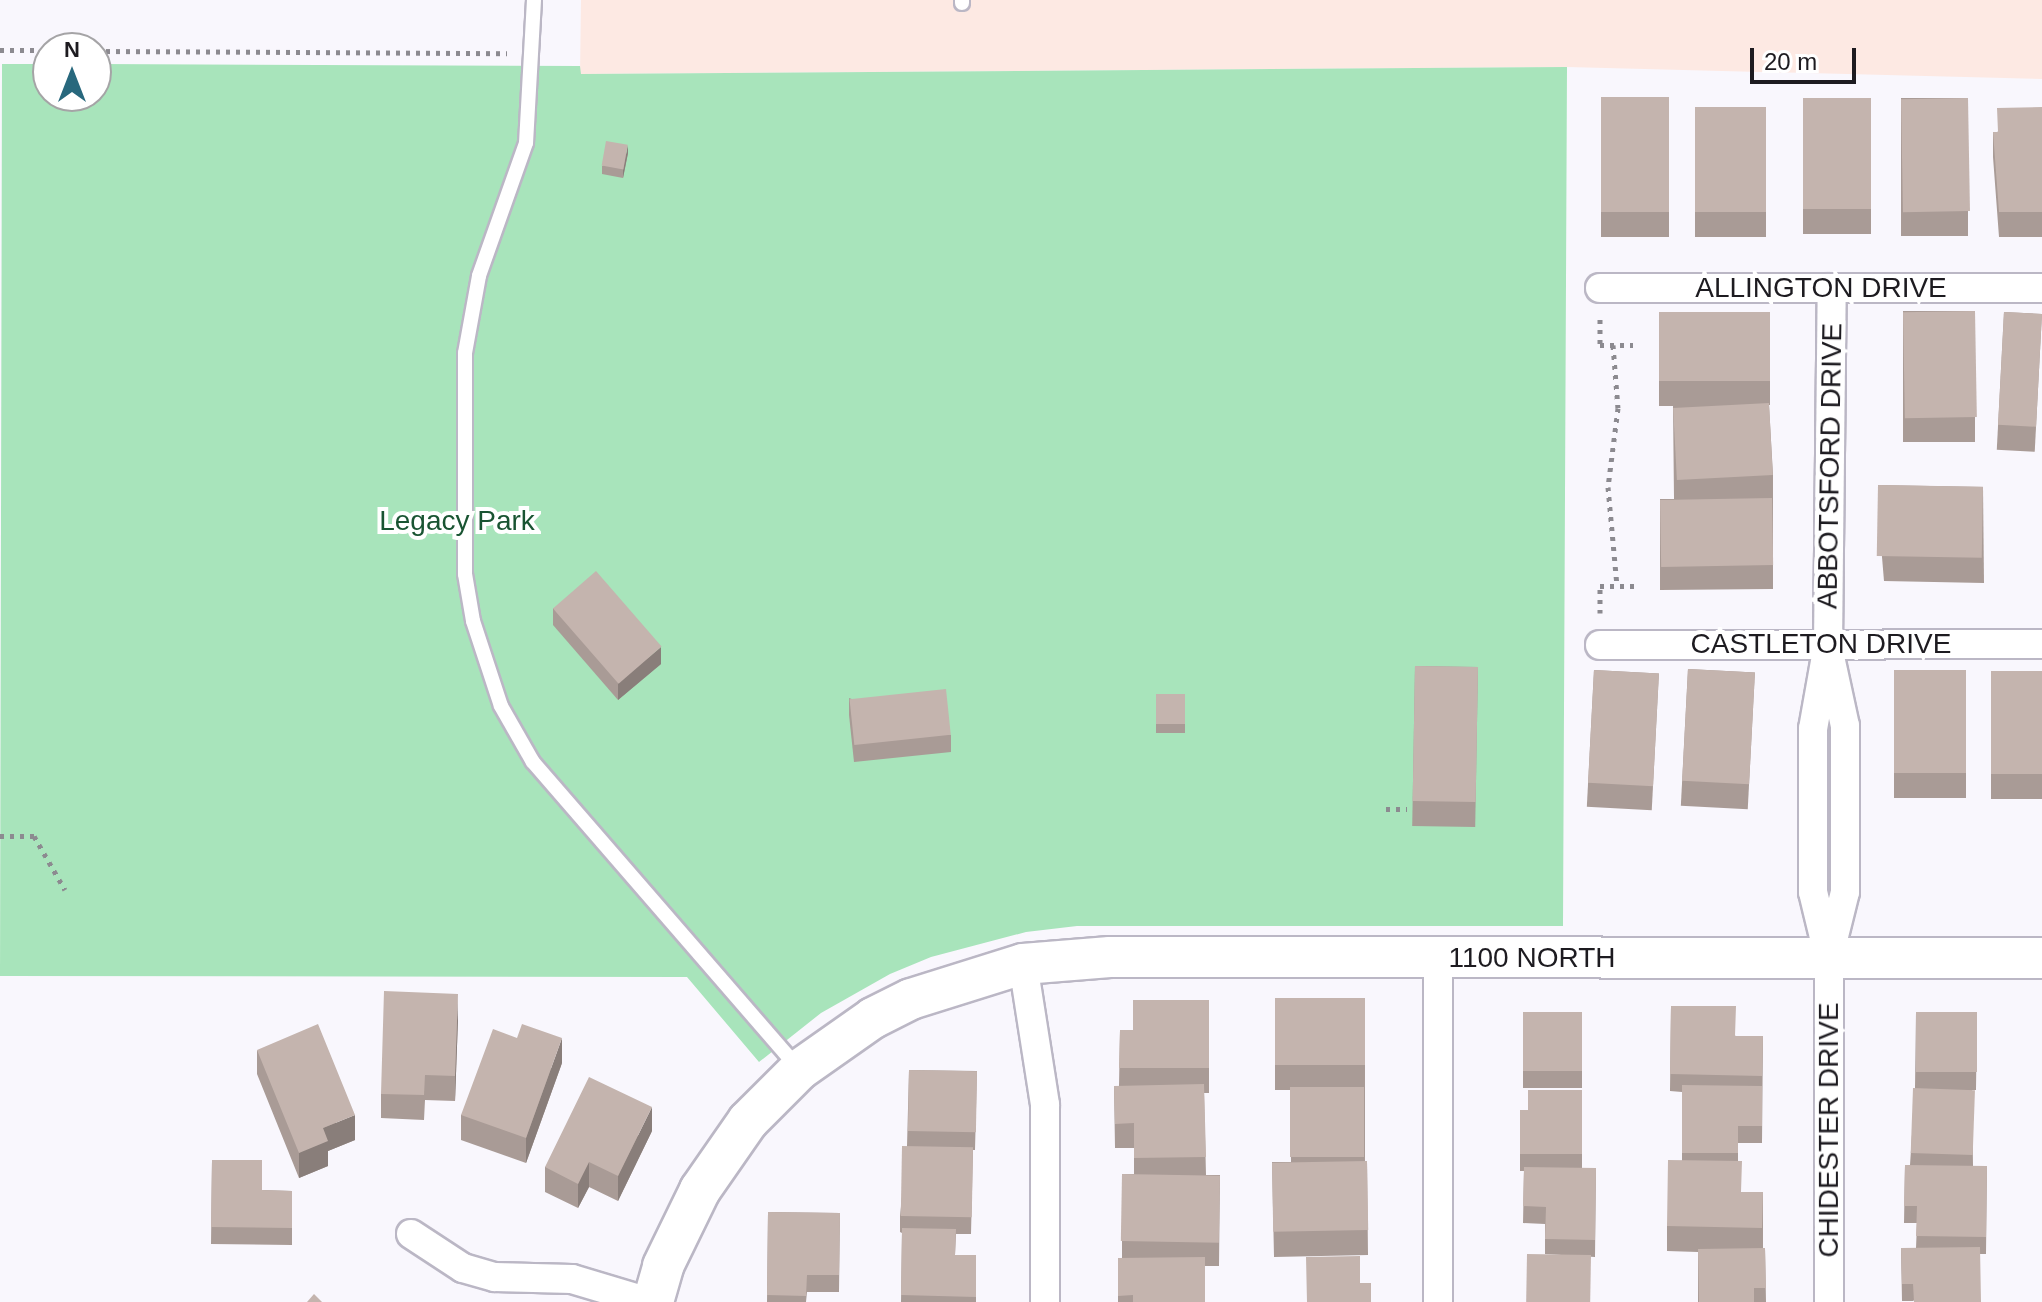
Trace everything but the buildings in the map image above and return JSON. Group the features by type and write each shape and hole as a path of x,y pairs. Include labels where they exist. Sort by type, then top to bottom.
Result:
{"street":[{"name":"ALLINGTON DRIVE","path":"1600,288 2042,288"},
{"name":"ABBOTSFORD DRIVE","path":"1829,958 1813,892 1813,729 1828,645 1832,288"},
{"name":"CASTLETON DRIVE","path":"1600,645 2042,644"},
{"name":"1100 NORTH","path":"651,1302 680,1227 707,1178 748,1121 799,1070 873,1018 911,999 1023,964 1095,958 2042,958"},
{"path":"1438,958 1438,1302"},
{"name":"CHIDESTER DRIVE","path":"1829,958 1829,1302"},
{"path":"1023,964 1045,1105 1045,1302"},
{"path":"411,1234 463,1268 495,1277 572,1279 651,1302"}],"lane":[{"path":"534,0 533,79 526,143 479,276 465,353 465,574 473,621 501,706 533,762 799,1070"}],"path":[{"path":"0,50 32,50"},
{"path":"112,51 534,53"},
{"path":"1600,345 1633,345"},
{"path":"1613,345 1618,400 1608,487 1617,586"},
{"path":"1600,586 1636,586"},
{"path":"1386,809 1407,809"},
{"path":"0,836 34,836 65,890"}],"shaded area":[{"path":"581,0 2042,0 2042,79 1567,67 580,74"}],"green space":[{"name":"Legacy Park","path":"2,64 32,64 32,112 112,112 112,64 580,66 581,74 1567,67 1563,926 1077,926 1026,932 931,957 890,974 821,1013 759,1062 687,977 0,976"}]}
